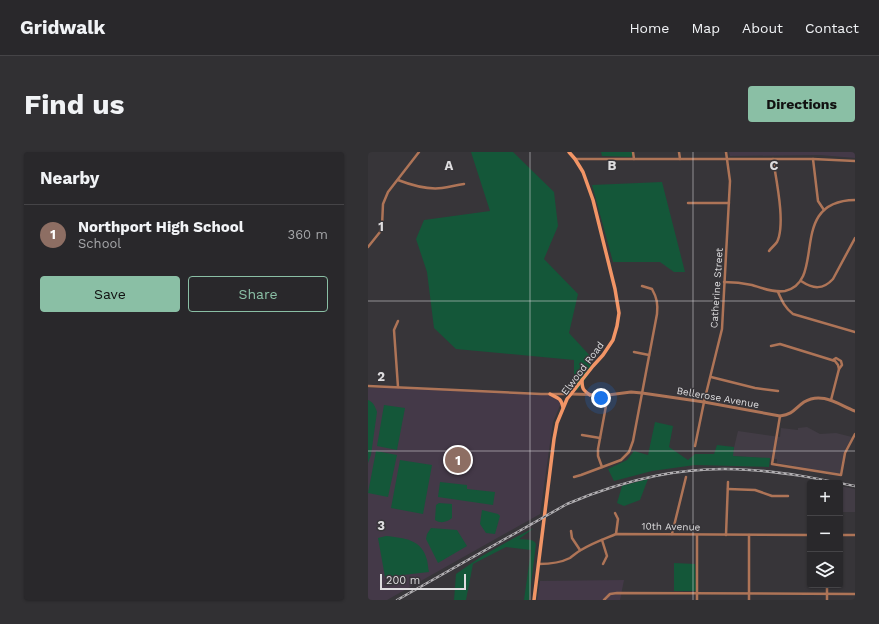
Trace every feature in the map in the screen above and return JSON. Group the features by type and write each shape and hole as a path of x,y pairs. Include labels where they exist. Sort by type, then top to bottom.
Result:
{"main road":[{"name":"Elwood Road","path":"534,600 557,423 571,394 604,355 613,340 619,313 615,289 593,200 583,172 569,152"},
{"path":"582,380 584,390 590,395"},
{"path":"550,394 559,398 564,407"}],"street":[{"path":"368,247 380,232 383,219 383,204 388,192 419,152"},
{"path":"633,152 634,159"},
{"path":"679,152 680,159"},
{"name":"Catherine Street","path":"694,446 722,329 730,181 726,152"},
{"path":"575,159 813,159 855,161"},
{"path":"769,251 777,243 781,223 773,159"},
{"path":"813,159 818,200 824,210"},
{"path":"398,180 434,189 464,184"},
{"path":"724,282 742,283 778,292 796,286 801,281 805,273 811,237 816,223 824,210 840,201 855,200"},
{"path":"688,202 729,204"},
{"path":"801,281 816,287 822,287 829,284 855,238"},
{"path":"574,477 621,460 629,452 633,441 657,314 657,300 652,289 642,286"},
{"path":"778,292 783,305 793,314 855,332"},
{"path":"398,321 394,330 398,387"},
{"path":"771,346 780,344 833,360 836,358 841,361 842,365 839,369 831,400"},
{"path":"634,352 649,355"},
{"path":"833,360 838,365 839,369"},
{"path":"711,377 755,388 778,391"},
{"path":"368,386 571,394"},
{"name":"Bellerose Avenue","path":"571,394 608,395 630,392 642,393 704,402 780,416"},
{"path":"602,467 598,456 608,395"},
{"path":"855,411 831,400 820,398 804,402 794,412 780,416 772,464 841,475 845,453 855,434"},
{"path":"582,435 600,438"},
{"path":"672,534 686,477"},
{"path":"726,535 728,482"},
{"path":"728,489 755,490 772,496 788,496"},
{"path":"615,513 618,519 616,534"},
{"path":"571,531 572,538 580,550"},
{"name":"10th Avenue","path":"539,564 559,563 570,558 580,550 616,534 807,535"},
{"path":"697,535 697,600"},
{"path":"749,535 749,600"},
{"path":"843,535 855,535"},
{"path":"602,540 606,556 602,564"},
{"path":"827,588 827,600"},
{"path":"604,600 610,594 617,593 855,594"}],"shaded area":[{"path":"729,152 855,152 855,158 820,155 730,156"},
{"path":"368,388 412,388 550,395 558,399 561,403 553,422 540,514 387,600 368,600"},
{"path":"807,427 820,434 836,433 852,437 844,452 840,474 777,463 777,459 732,456 738,431 780,437 781,428 798,430 798,428"},
{"path":"843,487 855,489 855,512 843,512"},
{"path":"624,580 620,600 537,600 540,581"}],"green space":[{"path":"471,152 513,152 554,192 558,226 544,259 578,294 569,333 593,359 587,377 577,391 574,381 574,360 456,349 434,328 427,272 416,239 424,220 490,211"},
{"path":"601,152 633,153 631,157 602,156"},
{"path":"662,182 685,272 674,272 660,262 613,262 592,185"},
{"path":"368,400 374,404 377,412 371,455 368,463"},
{"path":"384,405 405,408 397,450 377,446"},
{"path":"655,422 673,426 669,447 688,460 695,454 714,454 717,445 734,447 733,456 770,458 769,467 695,465 652,471 614,481 608,469 627,460 634,451 648,455"},
{"path":"376,451 397,455 388,497 368,493"},
{"path":"400,460 432,465 423,514 391,508"},
{"path":"648,479 640,500 624,506 617,503 622,486"},
{"path":"440,482 467,485 467,489 495,492 493,505 438,497"},
{"path":"439,503 452,504 452,518 448,521 439,522 435,520 436,505"},
{"path":"482,510 498,514 500,516 495,534 486,533 480,524"},
{"path":"431,528 457,530 467,546 438,563 426,539"},
{"path":"534,528 519,539 531,540 536,544 529,600 524,600 531,550 506,547 473,564 466,600 454,600 456,574 482,556"},
{"path":"386,536 406,539 417,544 425,553 429,572 385,577 378,538"},
{"path":"674,563 695,564 696,591 674,591"}],"railway":[{"path":"397,600 567,504 611,487 634,481 679,472 726,469 776,472 855,486"}],"place":[{"name":"Northport High School","path":"458,460"}]}
